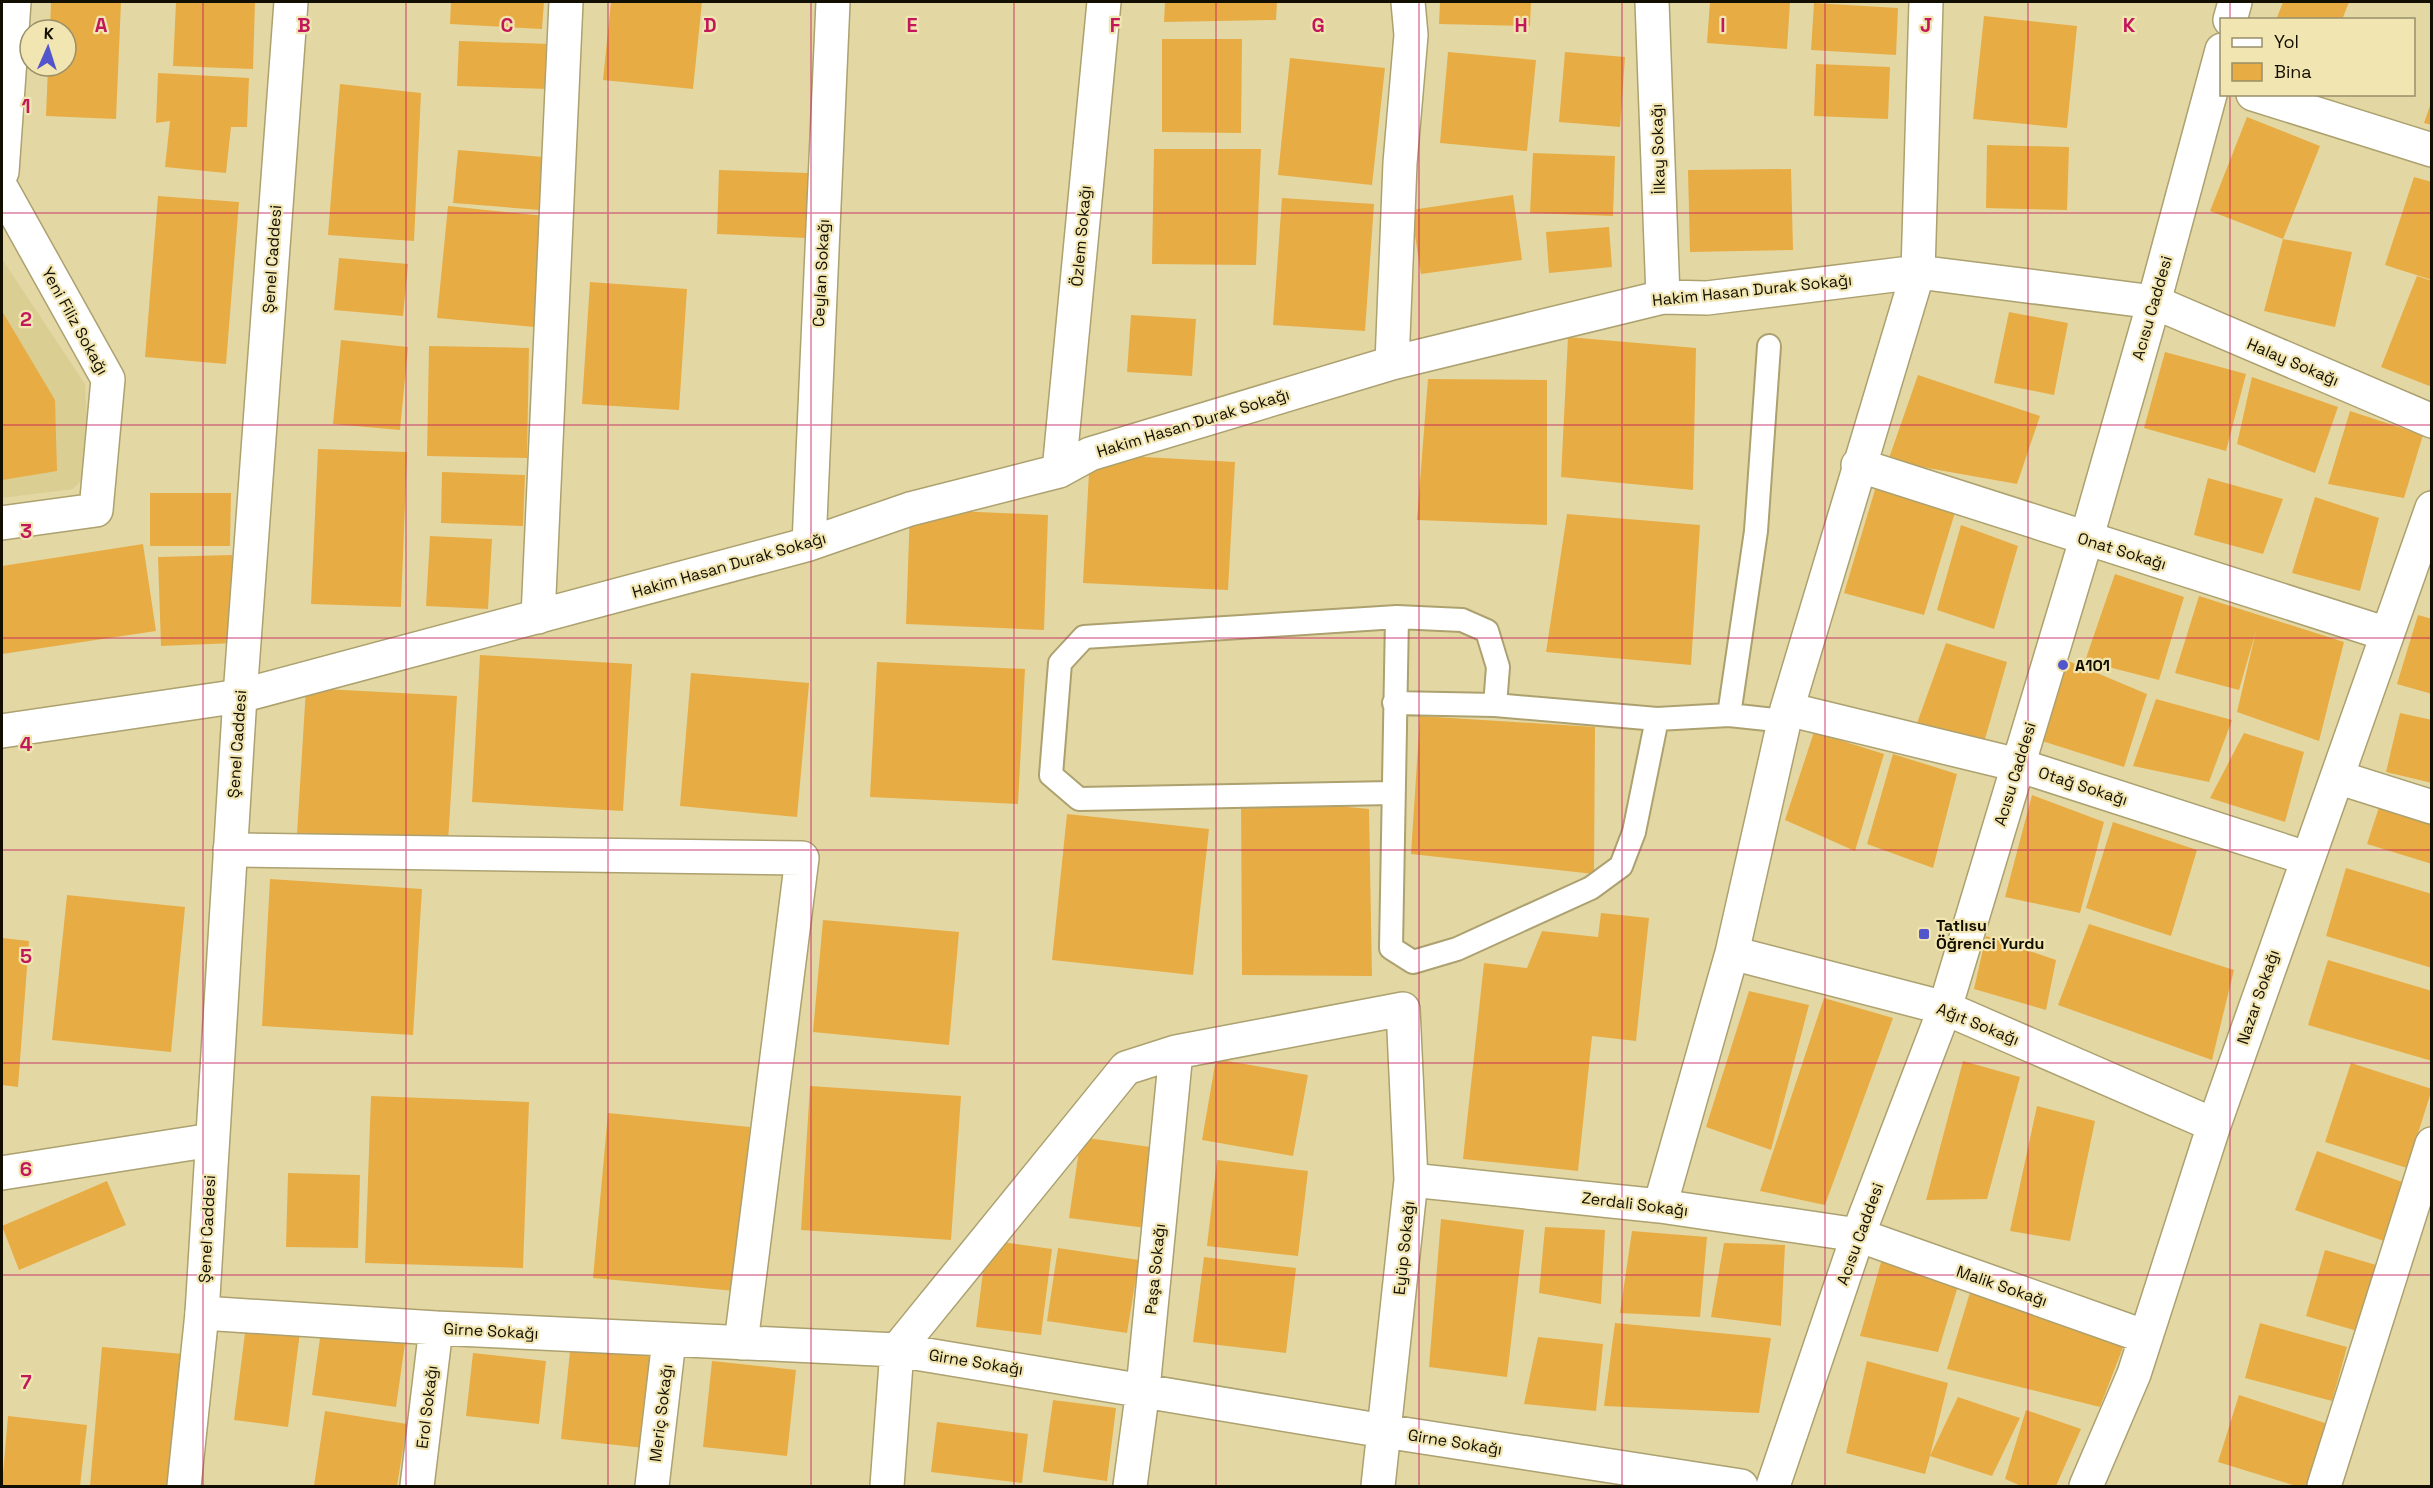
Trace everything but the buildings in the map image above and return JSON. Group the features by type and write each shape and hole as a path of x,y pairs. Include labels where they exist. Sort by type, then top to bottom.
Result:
{"street":[{"path":"2,172 14,2"},
{"name":"Şenel Caddesi","path":"184,1486 202,1313 240,696 291,2"},
{"path":"538,617 566,2"},
{"name":"Ceylan Sokağı","path":"809,544 833,2"},
{"name":"Özlem Sokağı","path":"1059,471 1104,2"},
{"path":"1392,363 1400,163 1411,35 1408,2"},
{"name":"İlkay Sokağı","path":"1652,2 1663,297"},
{"path":"1660,1206 1732,953 1786,715 1858,465 1918,272 1926,2"},
{"path":"2231,18 2235,2"},
{"name":"Acısu Caddesi","path":"1773,1486 1858,1235 1945,1008 2086,540 2217,84 2220,64"},
{"path":"2259,96 2432,150"},
{"name":"Yeni Filiz Sokağı","path":"2,189 108,379 96,510 2,524"},
{"name":"Hakim Hasan Durak Sokağı","path":"2,730 240,696 809,544 910,509 1059,471 1090,454 1392,363 1663,297 1707,298 1918,272 2154,303"},
{"name":"Halay Sokağı","path":"2154,303 2432,422"},
{"name":"Onat Sokağı","path":"1858,465 2086,540 2387,634"},
{"name":"Nazar Sokağı","path":"2086,1486 2134,1374 2214,1125 2306,858 2432,508"},
{"name":"Otağ Sokağı","path":"1786,715 2018,765 2306,858"},
{"path":"2337,777 2432,807"},
{"path":"230,850 802,858 741,1343"},
{"name":"Ağıt Sokağı","path":"1732,953 1945,1008 2214,1125"},
{"name":"Eyüp Sokağı","path":"1176,1052 1403,1008 1411,1180 1378,1486"},
{"path":"887,1486 897,1350 1126,1068 1176,1052"},
{"name":"Paşa Sokağı","path":"1130,1486 1143,1389 1176,1052"},
{"path":"2,1173 212,1140"},
{"path":"2324,1486 2432,1144"},
{"name":"Zerdali Sokağı","path":"1411,1180 1660,1206 1858,1235"},
{"name":"Malik Sokağı","path":"1858,1235 2146,1337"},
{"name":"Girne Sokağı","path":"202,1313 436,1328 897,1350 1143,1389 1384,1431 1741,1486"},
{"name":"Erol Sokağı","path":"417,1486 436,1328"},
{"name":"Meriç Sokağı","path":"652,1486 669,1340"}],"lane":[{"path":"1730,715 1756,531 1769,345"},
{"path":"1397,616 1392,793 1391,948 1413,962 1457,950 1591,888 1621,866 1634,832 1657,719"},
{"path":"1392,793 1079,799 1051,775 1060,663 1084,637 1397,616 1462,620 1487,631 1498,667 1495,705"},
{"path":"1394,703 1495,705 1657,719 1786,715"}],"shaded area":[{"path":"2,259 85,384 89,473 73,489 2,498"}],"place":[{"name":"A101","path":"2063,665"},
{"name":"Tatlısu Öğrenci Yurdu","path":"1924,934"}]}
